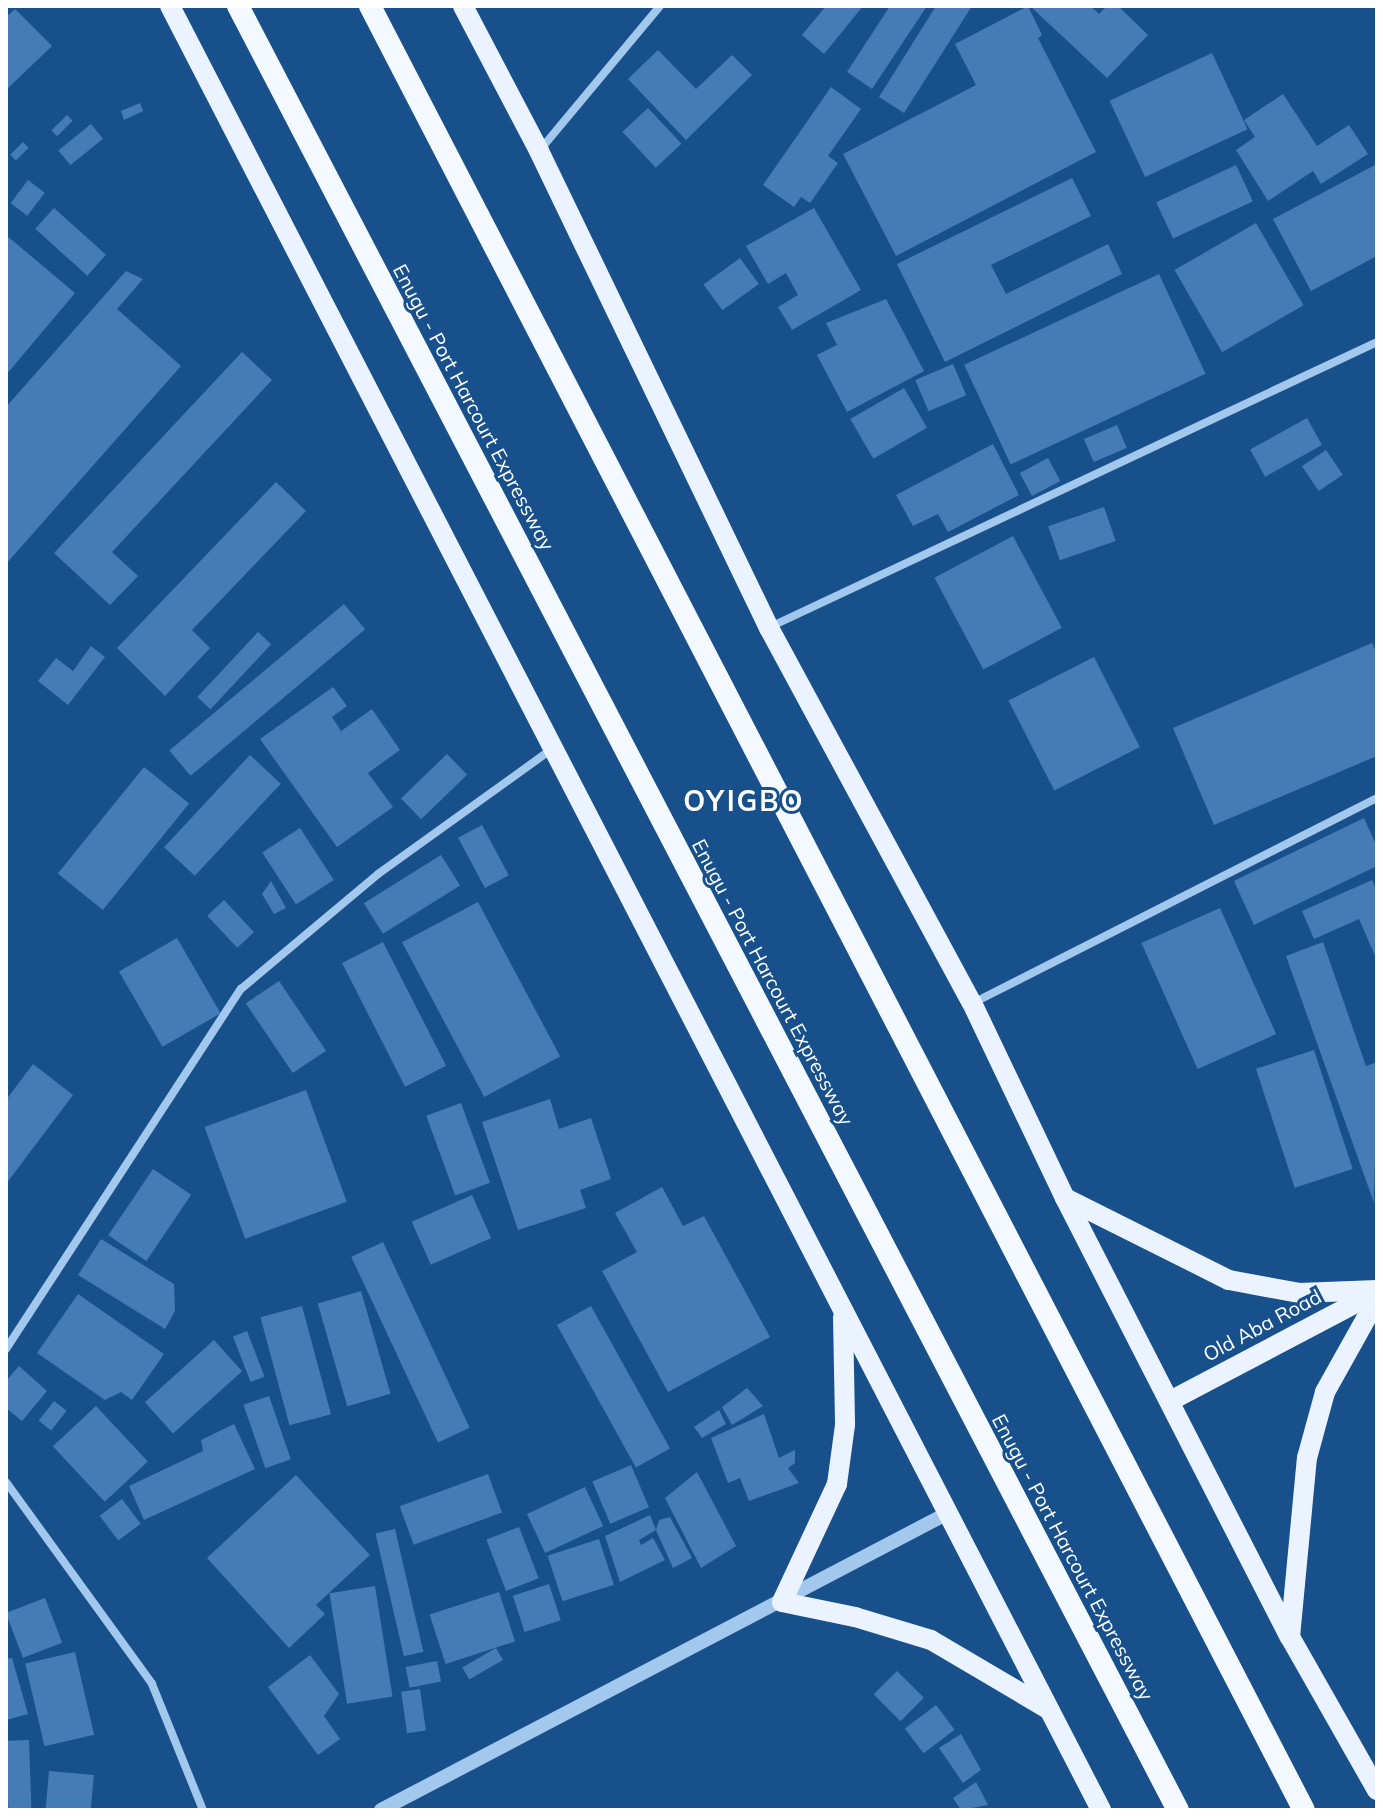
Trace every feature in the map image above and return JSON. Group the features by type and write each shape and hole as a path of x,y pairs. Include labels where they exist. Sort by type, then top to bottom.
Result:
{"highway":[{"name":"Enugu - Port Harcourt Expressway","path":"238,6 1178,1810"},
{"path":"370,6 1304,1810"}],"main road":[{"path":"170,6 1101,1810"},
{"path":"463,6 539,151 769,628 972,1003 1065,1198 1290,1637 1377,1790"},
{"path":"1065,1198 1229,1280 1299,1293 1377,1291"},
{"name":"Old Aba Road","path":"1170,1401 1377,1291"},
{"path":"1290,1637 1307,1458 1325,1392 1377,1299"},
{"path":"843,1312 845,1425 837,1484 782,1602 855,1617 931,1640 1048,1709"}],"street":[{"path":"539,151 660,6"},
{"path":"769,628 1377,342"},
{"path":"6,1349 241,989 378,874 555,747"},
{"path":"972,1003 1377,798"},
{"path":"6,1482 152,1684 203,1810"},
{"path":"381,1810 946,1514"}],"building":[{"path":"826,6 863,6 824,54 802,35"},
{"path":"890,6 927,6 872,89 847,72"},
{"path":"936,6 972,6 904,113 879,97"},
{"path":"1028,6 1042,35 1038,38 1096,152 896,256 843,154 976,85 955,44"},
{"path":"1030,6 1090,6 1099,14 1107,6 1118,6 1148,35 1107,78"},
{"path":"15,9 52,46 6,90 6,17"},
{"path":"658,50 696,89 732,55 752,75 686,140 628,79"},
{"path":"1212,53 1247,129 1145,177 1110,101"},
{"path":"831,87 861,109 828,156 838,163 810,203 801,197 794,207 763,185"},
{"path":"1283,94 1317,146 1349,125 1368,154 1321,184 1313,171 1268,201 1236,150 1255,137 1244,120"},
{"path":"140,103 143,111 124,120 121,111"},
{"path":"648,108 681,144 656,168 622,132"},
{"path":"67,115 73,121 57,136 51,131"},
{"path":"91,124 103,139 70,165 58,150"},
{"path":"23,142 29,148 16,160 10,155"},
{"path":"1377,164 1377,256 1311,291 1273,219"},
{"path":"1236,165 1253,201 1173,238 1156,202"},
{"path":"1072,178 1091,216 991,265 1006,294 1108,244 1122,274 945,362 897,264"},
{"path":"28,180 45,193 27,216 11,203"},
{"path":"54,208 106,255 87,276 35,229"},
{"path":"814,208 861,290 792,330 778,307 798,295 786,273 768,284 746,246"},
{"path":"1256,223 1304,305 1222,352 1175,270"},
{"path":"6,235 75,293 6,375"},
{"path":"740,258 759,284 722,310 704,284"},
{"path":"126,271 143,279 117,309 181,366 6,564 6,407"},
{"path":"1159,274 1205,374 1011,465 964,365"},
{"path":"886,299 924,371 847,412 817,355 837,345 826,323"},
{"path":"242,352 272,380 112,552 138,576 110,605 54,553"},
{"path":"953,364 966,395 929,411 915,380"},
{"path":"904,388 927,428 873,459 850,419"},
{"path":"1307,418 1322,445 1265,477 1250,450"},
{"path":"1117,425 1127,448 1094,462 1084,439"},
{"path":"993,444 1019,495 948,532 938,514 913,526 896,495"},
{"path":"1326,450 1343,475 1319,491 1302,466"},
{"path":"1048,458 1060,481 1032,496 1020,473"},
{"path":"276,482 306,511 192,630 210,648 165,696 117,648"},
{"path":"1104,507 1116,541 1060,560 1048,526"},
{"path":"1013,536 1062,628 983,670 934,578"},
{"path":"344,604 365,629 191,776 169,751"},
{"path":"258,632 271,644 210,709 197,697"},
{"path":"1372,643 1377,654 1377,756 1214,825 1173,728"},
{"path":"91,646 105,657 68,705 38,681 56,658 73,671"},
{"path":"1094,657 1140,747 1054,791 1008,701"},
{"path":"333,687 347,706 332,717 341,731 372,709 400,750 368,773 393,807 337,847 260,739"},
{"path":"447,754 467,775 421,819 401,798"},
{"path":"250,755 281,784 195,876 164,847"},
{"path":"144,767 189,804 103,910 58,873"},
{"path":"1364,818 1377,847 1377,866 1254,925 1234,881"},
{"path":"482,825 509,875 485,888 458,838"},
{"path":"300,828 334,880 296,905 262,853"},
{"path":"441,855 460,886 383,934 364,903"},
{"path":"1372,880 1377,892 1377,960 1359,919 1314,939 1302,911"},
{"path":"271,881 286,908 274,914 262,894"},
{"path":"224,900 254,932 237,948 207,916"},
{"path":"478,902 560,1057 484,1097 402,942"},
{"path":"1220,908 1276,1034 1198,1069 1141,943"},
{"path":"177,938 220,1013 162,1047 119,972"},
{"path":"383,942 446,1066 405,1087 342,963"},
{"path":"1323,942 1366,1066 1377,1062 1374,1203 1286,956"},
{"path":"279,981 326,1051 293,1073 246,1003"},
{"path":"1314,1050 1353,1169 1295,1188 1256,1069"},
{"path":"33,1064 73,1095 6,1184 6,1100"},
{"path":"306,1090 347,1202 245,1239 205,1127"},
{"path":"550,1099 559,1129 591,1118 611,1179 580,1190 586,1208 518,1230 482,1122"},
{"path":"461,1103 490,1183 455,1196 426,1116"},
{"path":"153,1169 191,1195 146,1261 108,1235"},
{"path":"662,1187 683,1226 704,1216 770,1337 668,1392 602,1271 637,1252 615,1213"},
{"path":"472,1195 491,1238 431,1265 412,1222"},
{"path":"101,1239 174,1284 175,1311 165,1329 78,1275"},
{"path":"383,1242 470,1428 438,1443 351,1257"},
{"path":"361,1291 390,1394 347,1406 318,1303"},
{"path":"78,1294 164,1354 132,1400 121,1392 105,1400 37,1353"},
{"path":"302,1306 331,1414 289,1425 260,1317"},
{"path":"591,1306 670,1449 636,1467 557,1325"},
{"path":"247,1331 265,1377 251,1382 233,1336"},
{"path":"214,1340 242,1371 173,1433 145,1402"},
{"path":"19,1366 47,1391 22,1421 6,1408 6,1381"},
{"path":"747,1388 763,1406 732,1425 722,1407"},
{"path":"269,1396 291,1459 265,1468 243,1405"},
{"path":"54,1401 67,1411 51,1431 39,1421"},
{"path":"96,1406 148,1462 105,1502 53,1446"},
{"path":"719,1410 726,1424 702,1438 694,1427"},
{"path":"764,1414 779,1458 795,1450 795,1463 788,1468 799,1483 749,1501 740,1478 728,1483 711,1438"},
{"path":"234,1424 255,1469 144,1520 129,1486 203,1451 201,1440"},
{"path":"631,1465 649,1507 610,1524 592,1481"},
{"path":"697,1472 736,1546 701,1568 665,1498"},
{"path":"488,1474 502,1513 414,1545 400,1506"},
{"path":"296,1475 370,1555 316,1605 325,1614 289,1648 207,1558"},
{"path":"585,1487 603,1526 545,1553 527,1514"},
{"path":"122,1499 141,1524 118,1541 100,1516"},
{"path":"650,1515 656,1530 639,1540 641,1545 653,1538 665,1560 620,1582 605,1536"},
{"path":"670,1517 692,1558 673,1568 656,1530 659,1520"},
{"path":"519,1527 539,1578 506,1591 486,1540"},
{"path":"395,1529 423,1652 404,1656 376,1533"},
{"path":"599,1539 614,1585 562,1601 548,1556"},
{"path":"549,1584 561,1620 525,1632 513,1596"},
{"path":"375,1586 393,1697 347,1704 330,1593"},
{"path":"499,1592 515,1641 446,1664 430,1615"},
{"path":"45,1598 62,1643 23,1658 6,1613"},
{"path":"496,1648 503,1660 469,1680 462,1668"},
{"path":"75,1652 94,1735 44,1746 25,1663"},
{"path":"310,1655 339,1694 324,1716 340,1739 318,1755 268,1687"},
{"path":"12,1658 28,1714 6,1720 6,1659"},
{"path":"437,1661 441,1682 410,1688 406,1667"},
{"path":"897,1671 924,1698 901,1721 874,1694"},
{"path":"420,1689 426,1731 407,1733 401,1692"},
{"path":"936,1705 955,1730 924,1753 905,1728"},
{"path":"961,1734 981,1770 963,1783 939,1748"},
{"path":"29,1740 31,1810 8,1810 6,1741"},
{"path":"49,1771 94,1775 91,1810 46,1810"},
{"path":"976,1782 988,1805 961,1810 953,1798"}],"district":[{"name":"OYIGBO","path":"744,801"}]}
